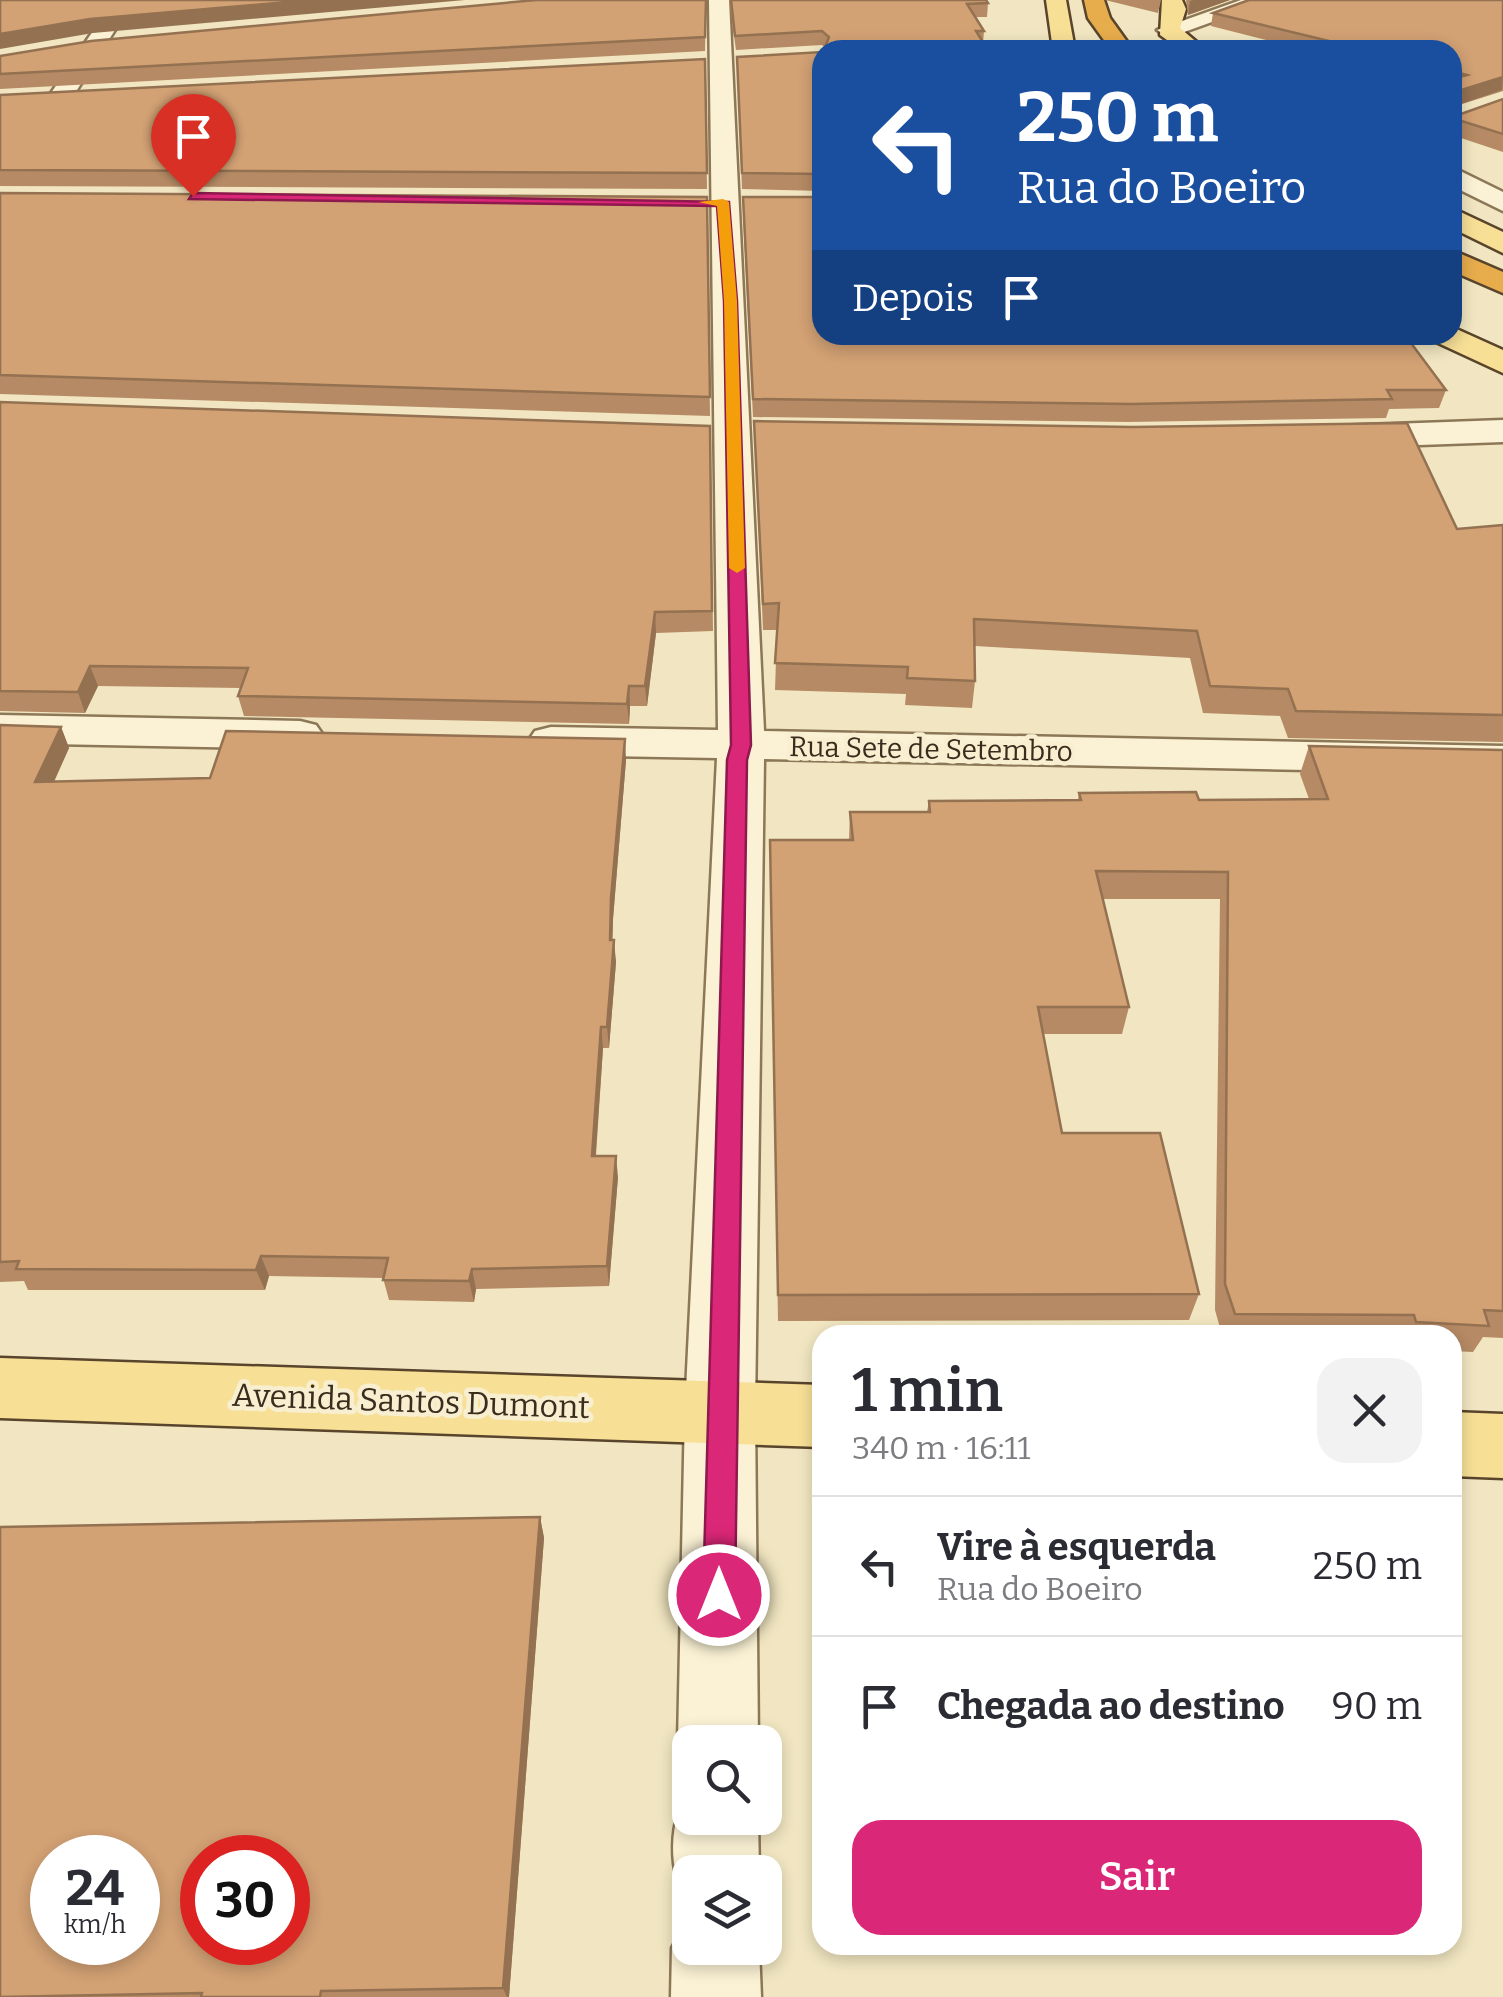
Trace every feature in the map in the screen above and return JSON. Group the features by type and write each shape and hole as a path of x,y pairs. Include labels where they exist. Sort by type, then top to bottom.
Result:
{"highway":[{"path":"1094,0 1099,18 1115,40"},
{"path":"1462,265 1503,284"}],"main road":[{"path":"1056,0 1062,40"},
{"path":"1172,0 1175,9 1168,30 1182,40"},
{"path":"1462,221 1503,244"},
{"path":"1462,342 1503,363"},
{"name":"Avenida Santos Dumont","path":"0,1388 812,1416"},
{"path":"1462,1444 1503,1446"}],"street":[{"path":"61,96 124,0"},
{"path":"718,0 730,202 739,753 720,1412 718,1725"},
{"path":"1168,30 1263,0"},
{"path":"56,50 132,40"},
{"path":"30,98 100,94"},
{"path":"1462,181 1503,204"},
{"path":"1462,206 1503,204"},
{"path":"1301,438 1503,431"},
{"path":"0,729 345,745 0,747"},
{"name":"Rua Sete de Setembro","path":"512,748 1503,774"},
{"name":"Rua Sete de Setembro","path":"739,753 1503,760"},
{"path":"716,1965 716,1997"}],"building":[{"path":"0,0 312,0 90,19 0,34"},
{"path":"536,0 706,0 705,37 0,74 0,56 91,41"},
{"path":"731,0 988,3 967,4 984,31 976,31 982,40 828,40 822,31 735,36"},
{"path":"1249,0 1503,0 1503,77 1462,90 1462,76 1467,75 1462,74 1462,40 1325,40 1213,13"},
{"path":"812,53 812,174 742,173 737,57"},
{"path":"705,59 707,173 0,170 0,95"},
{"path":"1503,99 1503,134 1462,121 1462,114"},
{"path":"0,193 707,197 710,397 0,375"},
{"path":"743,197 812,197 812,345 1412,345 1446,390 1387,390 1392,399 1131,404 753,399"},
{"path":"0,402 710,426 712,611 655,612 645,686 629,686 627,704 238,696 248,668 90,666 78,692 0,691"},
{"path":"754,421 1133,427 1407,423 1457,529 1503,525 1503,715 1296,711 1288,689 1210,686 1197,631 974,619 975,681 907,678 908,667 775,663 779,603 763,604"},
{"path":"0,725 61,727 35,782 210,778 226,731 625,739 611,898 610,940 614,940 607,1027 601,1027 592,1156 616,1156 607,1266 472,1269 469,1281 383,1280 388,1258 261,1256 256,1270 16,1269 19,1261 0,1262"},
{"path":"1309,746 1503,750 1503,1311 1484,1310 1489,1326 1416,1322 1414,1315 1235,1314 1225,1284 1228,872 1096,871 1129,1007 1038,1007 1062,1133 1160,1133 1199,1294 778,1295 770,840 853,840 850,812 930,812 929,801 1081,800 1079,793 1196,792 1199,800 1328,799"},
{"path":"540,1517 503,1988 321,1991 320,1997 201,1997 202,1993 0,1997 0,1527"}],"slow traffic":[{"path":"704,202 723,202 731,301 737,568"}],"route":[{"path":"193,196 723,202 731,301 741,745 737,760 733,1051 720,1412 719,1595"}]}
